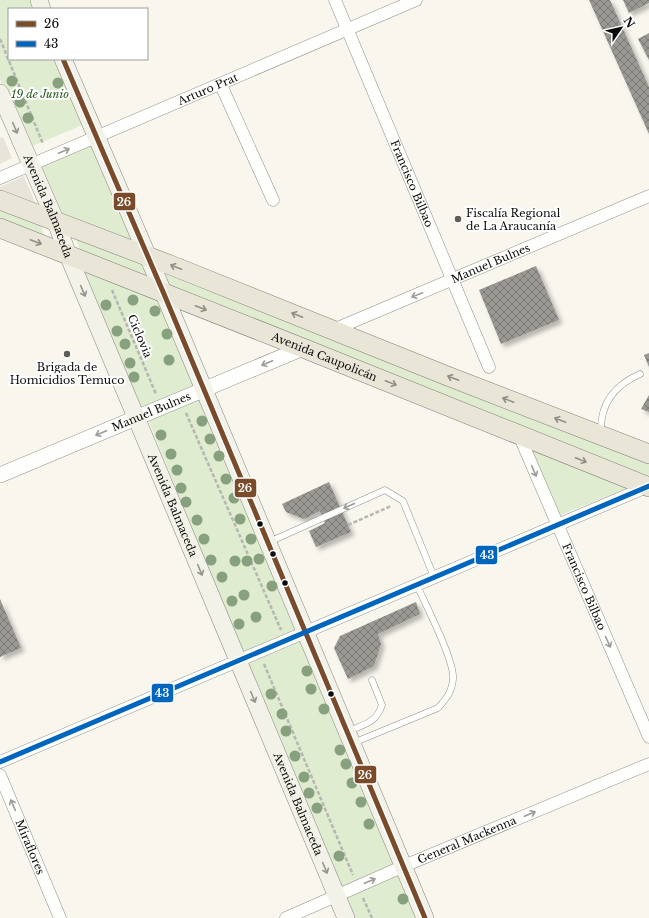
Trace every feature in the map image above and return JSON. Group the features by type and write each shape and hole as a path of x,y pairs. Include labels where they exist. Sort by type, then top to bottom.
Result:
{"main road":[{"path":"64,60 307,632 425,918"},
{"name":"Avenida Balmaceda","path":"0,93 56,222 68,255 346,918"},
{"path":"0,200 148,256 359,341 649,454"},
{"name":"Avenida Caupolicán","path":"0,228 519,435 649,485"},
{"path":"303,348 326,341 348,339 359,341"}],"street":[{"name":"Francisco Bilbao","path":"335,0 489,366"},
{"name":"Arturo Prat","path":"0,178 97,138 416,0"},
{"path":"221,84 273,200"},
{"name":"Manuel Bulnes","path":"333,330 649,196"},
{"name":"Manuel Bulnes","path":"0,475 303,348"},
{"name":"Francisco Bilbao","path":"519,435 557,525 644,712 649,737"},
{"path":"0,762 649,485"},
{"name":"General Mackenna","path":"286,918 404,866 649,764"},
{"name":"Miraflores","path":"0,775 60,918"}],"lane":[{"path":"601,436 603,413 613,393 625,382 640,374"},
{"path":"269,542 385,490 402,501 434,577"},
{"path":"350,738 438,708 448,697 453,678 449,658 417,585"},
{"path":"350,738 373,721 382,705 372,680"}],"path":[{"path":"0,39 8,59"},
{"path":"9,60 43,144"},
{"name":"Ciclovia","path":"111,288 162,407"},
{"path":"348,525 402,501"}],"green space":[{"name":"19 de Junio","path":"0,0 33,0 37,8 8,8 8,60 58,60 85,124 30,147 0,79"},
{"path":"94,145 136,245 60,217 39,168"},
{"path":"0,208 41,224 44,236 0,220"},
{"path":"75,238 142,264 149,279 81,252"},
{"path":"77,263 161,297 194,386 140,409"},
{"path":"157,265 649,460 649,474 647,481 168,290"},
{"path":"198,398 301,629 242,654 148,419"},
{"path":"530,445 633,486 558,516"},
{"path":"303,640 396,863 340,888 247,664"},
{"path":"400,874 419,918 352,918 344,899"}],"shaded area":[{"path":"3,137 12,158 0,164 0,138"},
{"path":"24,176 36,205 0,190 0,187"}],"building":[{"path":"589,0 610,0 649,87 649,134"},
{"path":"623,0 649,0 649,3 629,13"},
{"path":"649,33 649,60 638,39"},
{"path":"536,266 559,320 501,344 479,290"},
{"path":"649,353 649,367 644,355"},
{"path":"649,395 649,412 641,409"},
{"path":"329,482 351,532 316,547 309,531 325,523 320,511 304,519 286,512 282,504"},
{"path":"0,599 21,648 0,657"},
{"path":"416,602 420,614 378,634 381,644 374,666 348,679 334,648 340,636"}],"transit line":[{"name":"26","path":"63,60 164,294 425,918"},
{"name":"43","path":"0,762 649,486"}],"place":[{"name":"Fiscalía Regional de La Araucanía","path":"458,219"},
{"name":"Brigada de Homicidios Temuco","path":"67,354"}]}
